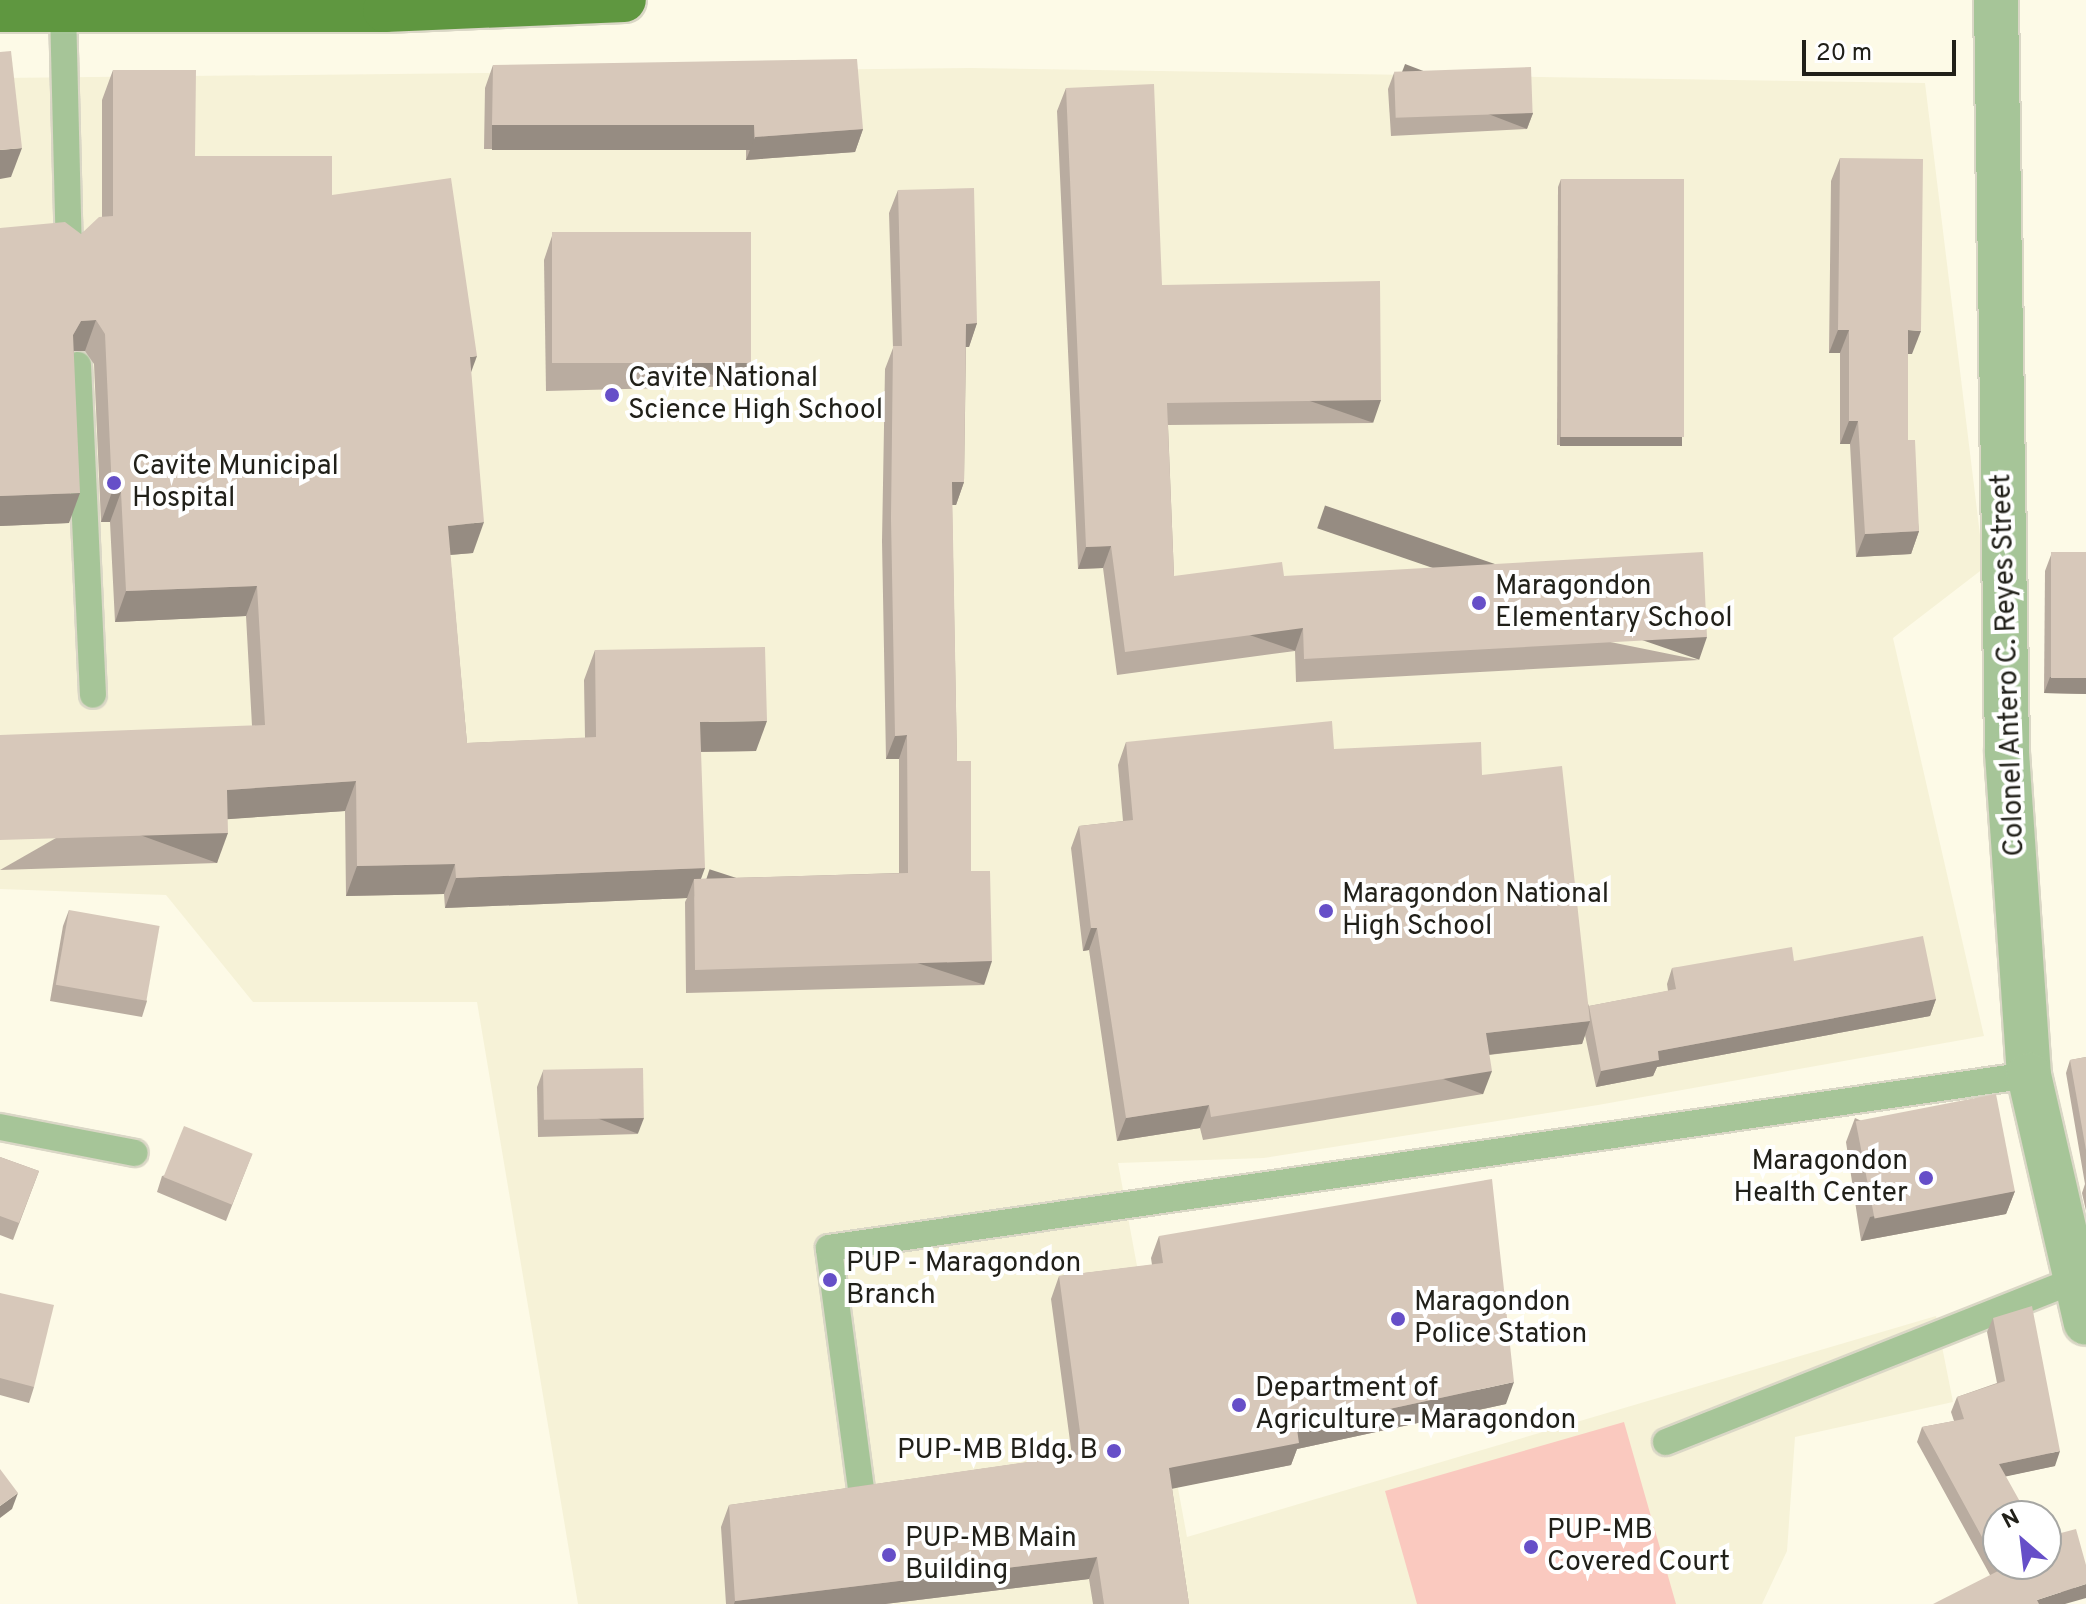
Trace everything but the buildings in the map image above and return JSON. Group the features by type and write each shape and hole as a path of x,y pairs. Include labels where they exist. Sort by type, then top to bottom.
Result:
{"main road":[{"path":"0,10 385,10 624,0"}],"street":[{"name":"Colonel Antero C. Reyes Street","path":"1996,0 2007,753 2029,1075 2086,1323"}],"lane":[{"path":"63,10 69,248"},
{"path":"78,365 93,695"},
{"path":"861,1489 829,1248 2029,1075"},
{"path":"0,1127 135,1153"},
{"path":"1666,1442 2076,1280"}],"shaded area":[{"path":"971,68 1925,83 1984,568 1893,638 1984,1036 1598,1105 1264,1158 1118,1163 1187,1537 1936,1316 1953,1402 1795,1437 1787,1551 1762,1604 578,1604 477,1002 253,1002 166,895 0,889 0,78"},
{"name":"PUP-MB Covered Court","path":"1624,1422 1676,1604 1417,1604 1385,1491"}],"place":[{"name":"Cavite National Science High School","path":"612,395"},
{"name":"Cavite Municipal Hospital","path":"114,483"},
{"name":"Maragondon Elementary School","path":"1479,603"},
{"name":"Maragondon National High School","path":"1326,911"},
{"name":"Maragondon Health Center","path":"1926,1178"},
{"name":"PUP - Maragondon Branch","path":"830,1280"},
{"name":"Maragondon Police Station","path":"1398,1319"},
{"name":"Department of Agriculture - Maragondon","path":"1239,1405"},
{"name":"PUP-MB Bldg. B","path":"1114,1451"},
{"name":"PUP-MB Covered Court","path":"1531,1547"},
{"name":"PUP-MB Main Building","path":"889,1555"}]}
